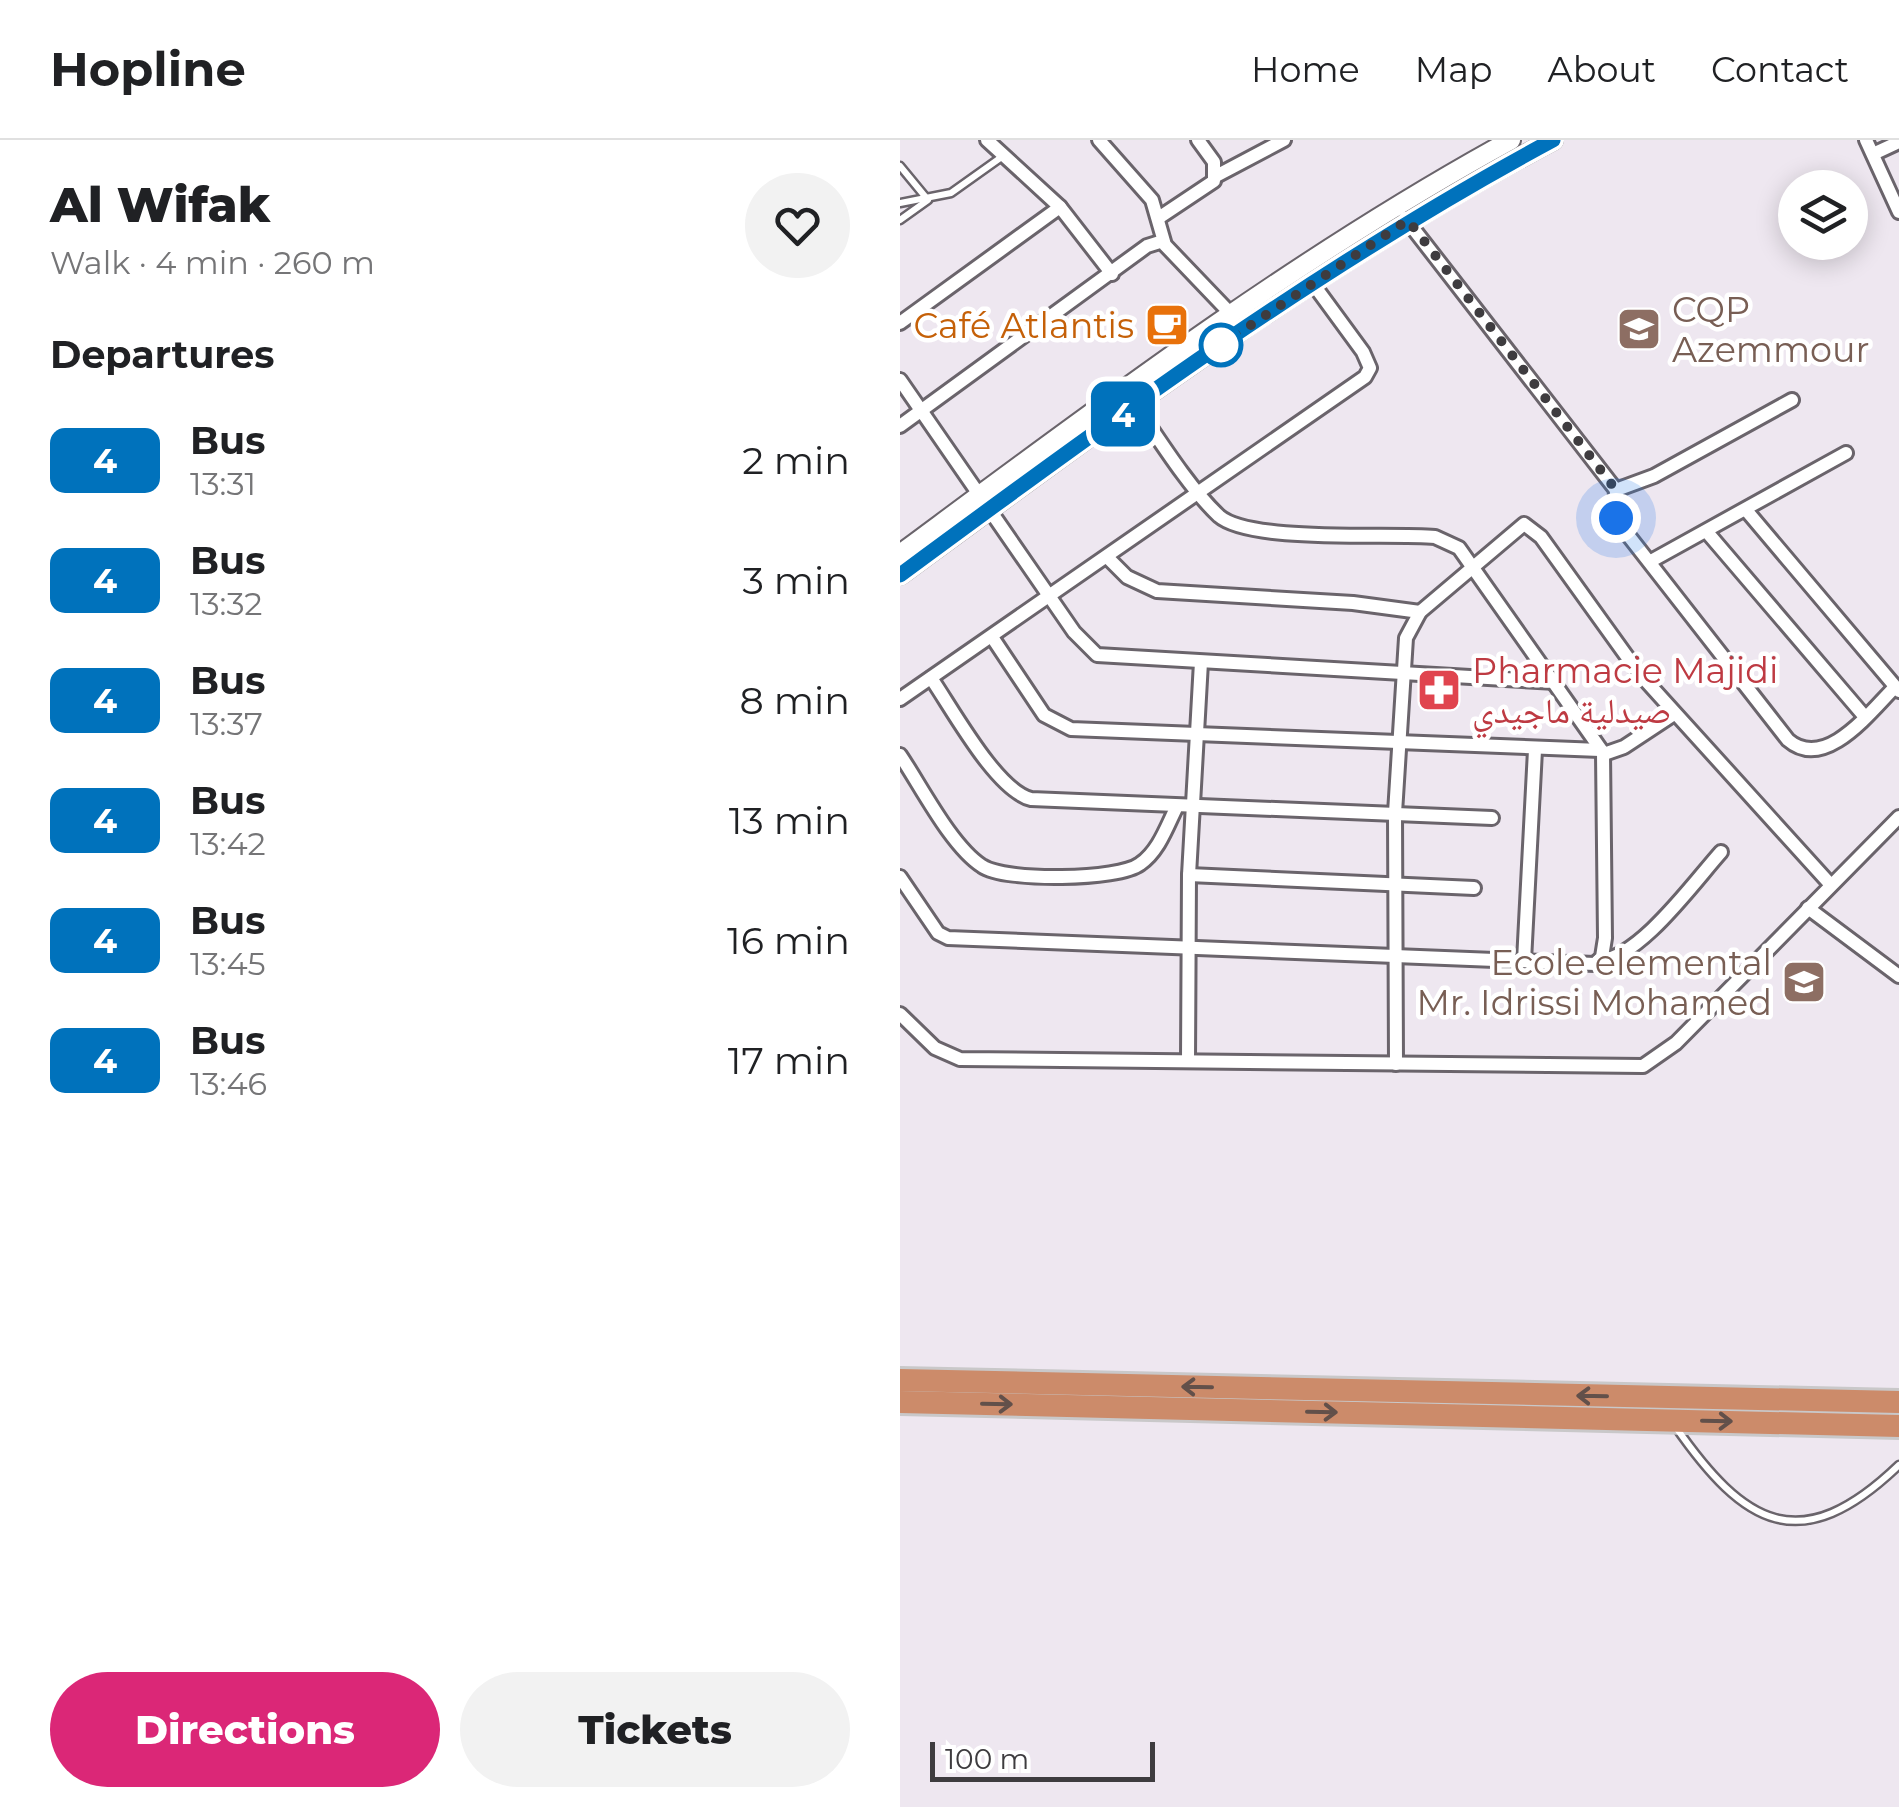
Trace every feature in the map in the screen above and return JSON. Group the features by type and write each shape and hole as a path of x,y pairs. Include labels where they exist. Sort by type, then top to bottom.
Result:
{"highway":[{"path":"900,1380 1899,1402"},
{"path":"900,1402 1899,1426"}],"main road":[{"path":"900,554 985,502 1511,140"},
{"path":"1131,398 1231,314 1402,213 1553,140"},
{"path":"900,575 985,502"}],"street":[{"path":"987,140 1060,207 1112,274"},
{"path":"1099,140 1136,178 1160,217 1163,241 1231,314"},
{"path":"1198,140 1212,159 1216,176"},
{"path":"1160,217 1207,190 1216,176 1284,140"},
{"path":"1866,140 1899,212"},
{"path":"1873,154 1899,142"},
{"path":"900,323 1060,207"},
{"path":"1402,213 1616,490 1616,518 1796,747 1809,751 1824,748 1897,689 1746,510"},
{"path":"900,426 1147,246 1163,241"},
{"path":"900,698 1052,597 1368,374 1364,352 1311,281"},
{"path":"900,380 1081,641 1097,656 1556,682"},
{"path":"1131,398 1220,516 1238,525 1284,532 1435,537 1459,548 1476,565 1602,751 1605,938 1598,961"},
{"path":"1616,490 1654,476 1792,400"},
{"path":"1651,561 1846,454"},
{"path":"1396,1064 1395,813 1400,672 1406,638 1420,612 1520,526 1530,526 1674,714 1830,884"},
{"path":"1708,532 1865,717"},
{"path":"1108,558 1127,577 1157,591 1354,603 1420,612"},
{"path":"992,637 1053,723 1082,730 1602,751 1624,747 1674,714"},
{"path":"1188,1061 1190,875 1201,662"},
{"path":"932,678 1000,776 1020,796 1492,818"},
{"path":"1524,961 1535,750"},
{"path":"900,754 963,847 981,866 1001,873 1060,875 1131,869 1150,855 1177,806"},
{"path":"900,1014 935,1048 960,1060 1643,1066 1665,1054 1830,884 1897,822"},
{"path":"900,877 938,933 948,938 1580,965 1620,956 1644,936 1720,852"},
{"path":"1190,875 1474,888"},
{"path":"1808,908 1899,976"}],"lane":[{"path":"900,220 928,200 965,184 1003,156"},
{"path":"900,166 928,200"},
{"path":"900,203 928,200"},
{"path":"1672,1420 1707,1472 1734,1499 1763,1518 1812,1518 1841,1511 1867,1496 1899,1465"}],"bus line":[{"name":"4","path":"900,575 1311,281 1408,220 1553,140"}],"place":[{"name":"Café Atlantis","path":"1167,325"},
{"name":"CQP Azemmour","path":"1639,329"},
{"name":"Pharmacie Majidi صيدلية ماجيدي","path":"1439,690"},
{"name":"Ecole elemental Mr. Idrissi Mohamed","path":"1804,982"}],"route":[{"path":"1221,345 1311,281 1408,220 1451,282 1616,490 1616,518"}]}
